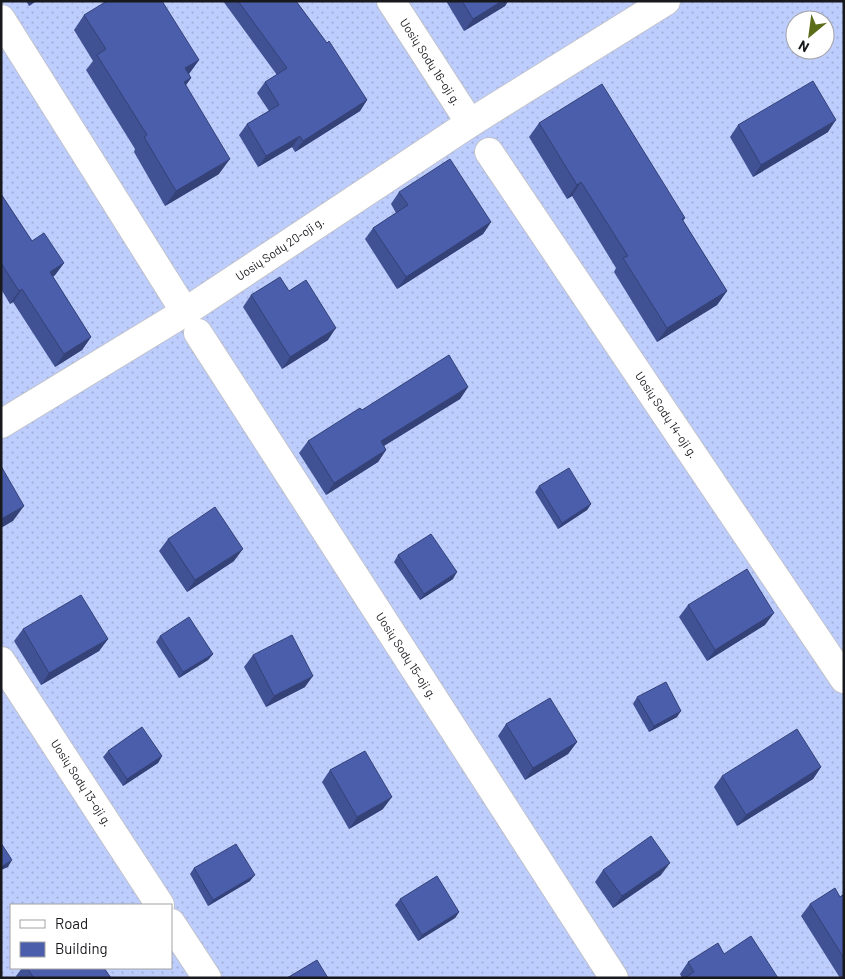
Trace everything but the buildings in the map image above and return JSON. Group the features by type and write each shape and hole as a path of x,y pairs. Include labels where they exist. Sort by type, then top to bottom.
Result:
{"street":[{"name":"Uosių Sodų 16-oji g.","path":"390,1 470,123"},
{"name":"Uosių Sodų 20-oji g.","path":"1,424 192,323 470,123 666,1"},
{"path":"1,19 192,323"},
{"name":"Uosių Sodų 14-oji g.","path":"489,152 844,679"},
{"name":"Uosių Sodų 15-oji g.","path":"192,323 614,978"},
{"name":"Uosių Sodų 13-oji g.","path":"1,661 159,904"},
{"path":"172,925 207,978"}],"shaded area":[{"path":"1,1 844,1 844,978 1,978"}]}
